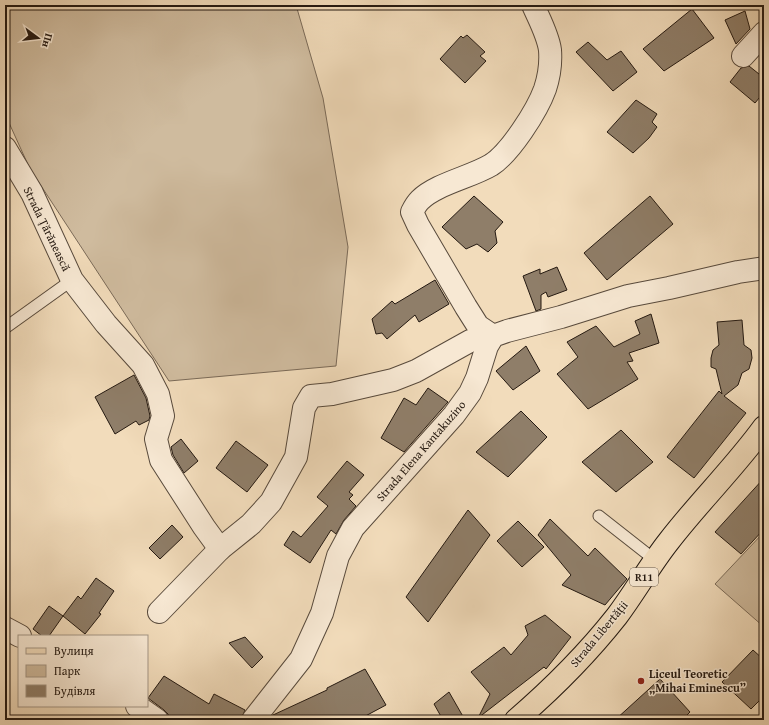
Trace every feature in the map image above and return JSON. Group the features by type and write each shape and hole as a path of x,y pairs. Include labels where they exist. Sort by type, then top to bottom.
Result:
{"main road":[{"name":"Strada Libertății","path":"516,720 586,652 616,616 678,529 764,427"}],"street":[{"path":"493,336 478,326 418,225 412,212 420,200 435,190 491,165 508,150 536,108 545,89 550,72 550,51 546,36 533,5"},
{"path":"743,56 764,33"},
{"name":"Strada Țărănească","path":"5,148 32,193 72,280"},
{"path":"159,612 220,549 251,524 271,502 296,457 304,408 311,396 332,394 393,380 416,371 470,341 561,317 628,296 738,272 764,268"},
{"path":"72,280 106,324 143,365 158,394 163,416 156,438 161,460 220,549"},
{"name":"Strada Elena Kantakuzino","path":"252,720 301,659 322,613 338,556 353,528 454,416 470,393 477,378 487,346 493,336"},
{"path":"5,628 18,635"},
{"path":"138,707 157,720"}],"lane":[{"name":"Strada Țărănească","path":"5,328 72,280"},
{"path":"599,516 655,560"}],"green space":[{"path":"5,5 296,5 323,98 348,247 336,366 169,381 30,169 5,114"},
{"path":"764,532 764,627 715,584"}],"building":[{"path":"692,9 714,38 664,71 643,49"},
{"path":"745,11 750,29 736,44 725,20"},
{"path":"467,35 485,52 480,56 486,61 465,83 440,59 461,36 463,38"},
{"path":"588,42 607,60 621,51 637,72 613,91 576,52"},
{"path":"749,66 764,78 764,92 755,103 730,82 741,68"},
{"path":"636,100 657,114 652,122 657,127 649,138 633,153 607,132"},
{"path":"474,196 503,222 495,231 497,243 488,252 477,244 466,249 442,227"},
{"path":"650,196 673,224 607,280 584,253"},
{"path":"557,267 567,290 548,297 546,292 541,295 541,309 536,311 523,276 540,269 540,274"},
{"path":"435,280 449,304 419,322 415,315 387,339 382,333 376,334 372,319 392,301 395,304"},
{"path":"651,314 659,343 629,353 633,361 627,362 638,379 588,409 557,374 578,357 567,342 596,326 614,347 640,334 635,321"},
{"path":"742,320 744,345 751,350 752,358 749,369 742,373 738,385 724,396 746,413 694,478 667,457 719,391 722,394 716,369 711,367 713,350 719,345 717,322"},
{"path":"526,346 540,371 513,390 496,371"},
{"path":"134,375 146,398 150,416 149,420 139,425 136,421 115,434 95,397"},
{"path":"428,388 448,402 404,452 381,438 404,398 416,405"},
{"path":"521,411 547,437 508,477 476,452"},
{"path":"621,430 653,462 616,492 582,462"},
{"path":"181,439 198,461 184,473 173,455 171,447"},
{"path":"236,441 268,465 247,492 216,468"},
{"path":"347,461 364,475 349,492 353,495 349,499 356,506 344,520 336,534 331,530 310,563 284,545 293,531 301,537 328,506 317,497"},
{"path":"764,478 764,529 741,554 715,532"},
{"path":"468,510 490,535 428,622 406,597"},
{"path":"550,519 588,556 595,548 627,579 605,605 562,585 571,575 538,535"},
{"path":"518,521 544,547 522,567 497,541"},
{"path":"172,525 183,537 160,559 149,548"},
{"path":"96,578 114,591 99,613 101,614 85,634 63,616 78,596 81,599"},
{"path":"49,606 63,616 50,635 41,635 33,629"},
{"path":"545,615 571,637 546,669 544,667 478,718 490,694 471,672 504,647 511,655 528,635 525,626"},
{"path":"245,637 263,657 252,668 229,643"},
{"path":"753,650 764,660 764,696 751,709 722,682"},
{"path":"365,669 386,705 358,720 269,720 273,715 327,690 327,688"},
{"path":"164,676 209,704 214,694 245,710 241,720 169,720 168,714 148,698"},
{"path":"660,679 690,712 682,720 615,720"},
{"path":"449,692 465,720 443,720 434,704"}],"place":[{"name":"Liceul Teoretic „Mihai Eminescu”","path":"641,681"}]}
